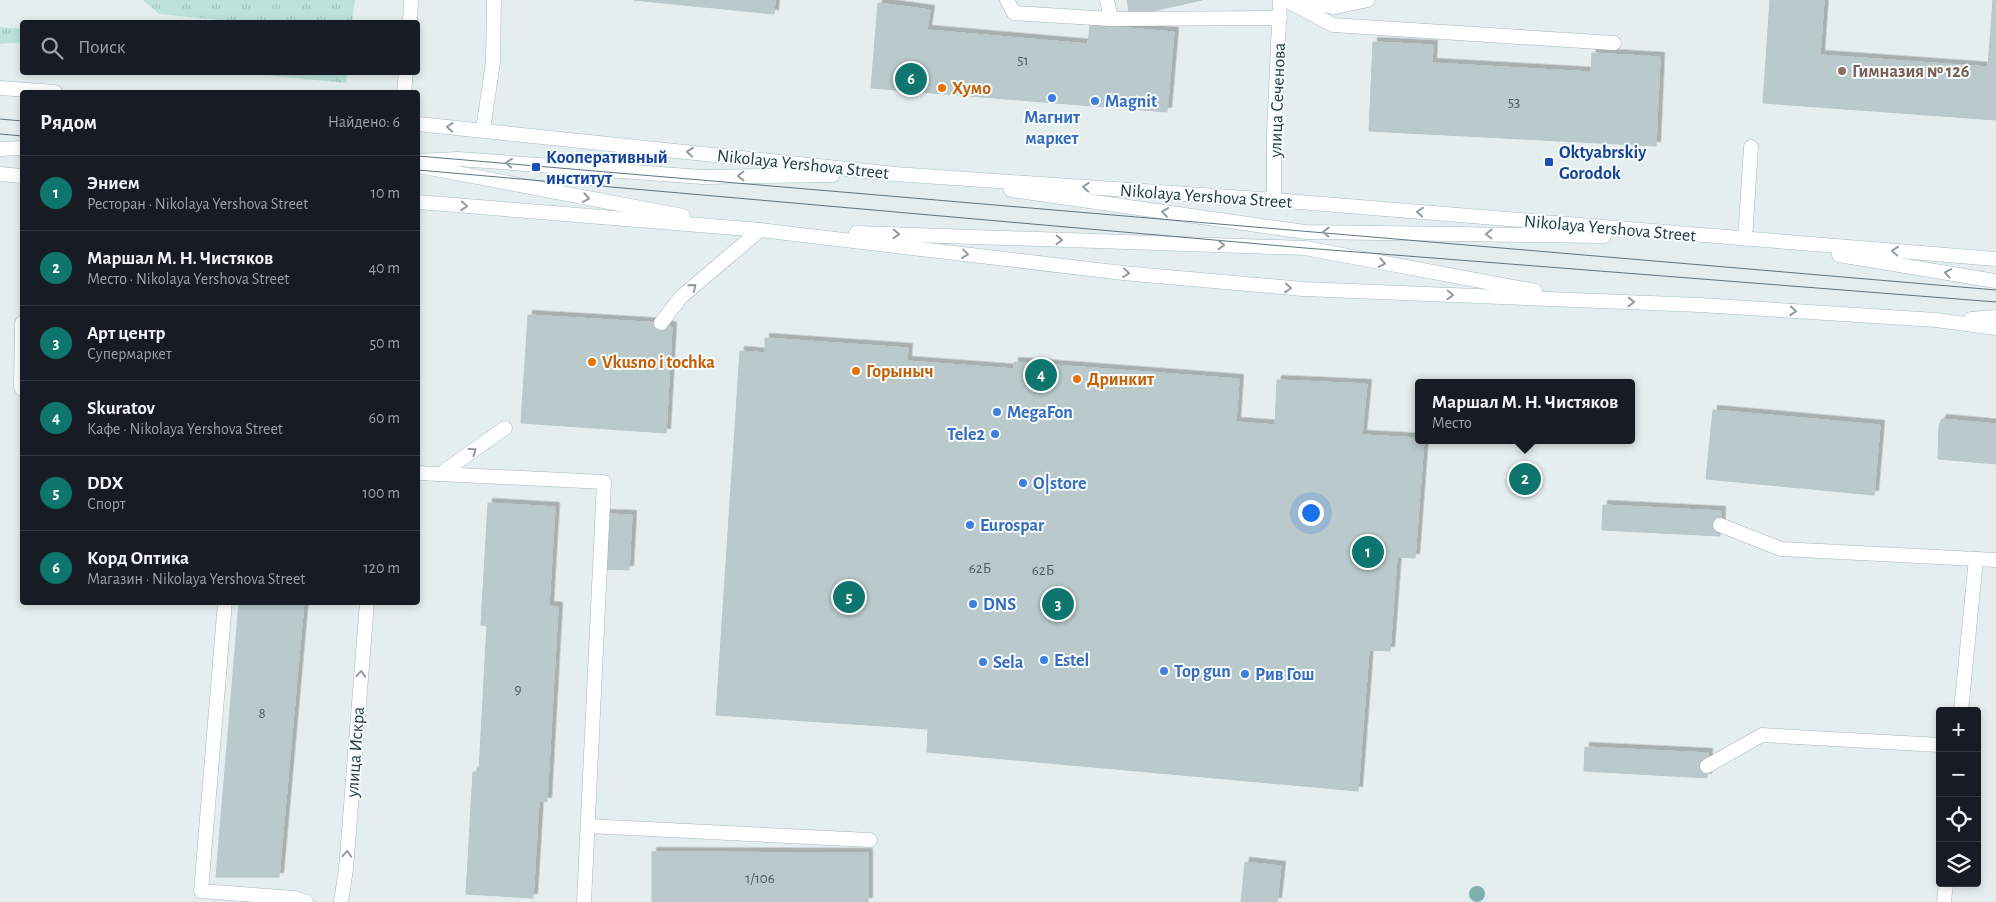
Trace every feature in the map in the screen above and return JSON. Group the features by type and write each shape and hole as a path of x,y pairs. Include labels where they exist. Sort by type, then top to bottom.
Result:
{"main road":[{"path":"410,20 411,0"},
{"path":"483,130 494,62 494,0"},
{"path":"1008,0 1014,13 1111,19 1280,18"},
{"path":"1107,0 1111,19"},
{"name":"улица Сеченова","path":"1274,200 1274,133 1280,0"},
{"path":"1286,0 1333,25 1614,43"},
{"path":"1297,0 1335,7 1368,0"},
{"path":"404,90 406,75"},
{"path":"0,88 28,90"},
{"name":"Nikolaya Yershova Street","path":"420,124 895,174 1274,200 1996,259"},
{"path":"1751,147 1745,239 1996,281"},
{"path":"0,149 20,148"},
{"path":"420,161 458,159 702,177 895,174 1305,232 1730,237"},
{"path":"420,166 760,230 1305,248 1582,300"},
{"path":"0,174 20,176"},
{"path":"420,202 760,230 1123,273 1302,289 1700,305 1936,320 1996,328"},
{"path":"661,324 681,297 760,230"},
{"path":"1936,320 1996,317"},
{"path":"440,474 506,428"},
{"path":"420,473 604,482 584,902"},
{"path":"1720,525 1781,549 1996,560"},
{"path":"1961,707 1976,559"},
{"path":"226,605 201,891 294,898 306,902"},
{"name":"улица Искра","path":"341,902 346,869 367,605"},
{"path":"1707,766 1762,735 1936,745"},
{"path":"588,826 870,840"},
{"path":"1944,902 1946,887"}],"green space":[{"path":"143,0 355,0 352,20 219,20 159,14"},
{"path":"0,27 20,29 20,42 0,44"},
{"path":"269,75 347,75 346,83"}],"building":[{"path":"633,0 775,0 774,14"},
{"path":"1127,0 1202,0 1130,16"},
{"path":"1770,0 1824,0 1820,55 1988,67 1993,0 1996,0 1996,120 1763,103"},
{"path":"878,3 930,10 927,30 1088,44 1090,25 1174,32 1167,112 871,88"},
{"path":"1373,42 1433,45 1432,63 1591,72 1592,53 1660,57 1656,146 1369,131"},
{"path":"528,315 661,323 672,327 666,433 521,423"},
{"path":"765,338 908,348 907,361 1014,369 1014,362 1239,379 1236,422 1275,425 1277,380 1367,384 1362,435 1415,438 1415,444 1424,444 1415,558 1397,557 1390,651 1369,650 1358,791 927,752 928,729 716,715 740,351 765,353"},
{"path":"1713,410 1880,425 1874,495 1706,479"},
{"path":"1942,419 1996,424 1996,464 1938,459 1939,425"},
{"path":"488,503 555,507 549,606 558,607 547,802 539,801 533,898 466,894 473,772 479,772 487,626 481,625"},
{"path":"1603,505 1721,511 1720,536 1602,530"},
{"path":"605,514 632,515 629,570 603,569"},
{"path":"239,605 304,605 279,877 216,877"},
{"path":"1585,747 1708,753 1707,778 1584,771"},
{"path":"652,852 868,853 868,902 652,902"},
{"path":"1245,862 1281,866 1277,902 1241,902"}],"tram line":[{"path":"0,119 20,121"},
{"path":"0,134 20,136"},
{"path":"420,156 1996,290"},
{"path":"420,170 1305,248 1996,302"}],"place":[{"name":"Гимназия № 126","path":"1842,71"},
{"name":"Корд Оптика","path":"911,79"},
{"name":"Хумо","path":"942,88"},
{"name":"Магнит маркет","path":"1052,98"},
{"name":"Magnit","path":"1095,101"},
{"name":"Oktyabrskiy Gorodok","path":"1549,162"},
{"name":"Кооперативный институт","path":"536,167"},
{"name":"Vkusno i tochka","path":"592,362"},
{"name":"Горыныч","path":"856,371"},
{"name":"Skuratov","path":"1041,375"},
{"name":"Дринкит","path":"1077,379"},
{"name":"MegaFon","path":"997,412"},
{"name":"Tele2","path":"995,434"},
{"name":"Маршал М. Н. Чистяков","path":"1525,479"},
{"name":"O|store","path":"1023,483"},
{"name":"Eurospar","path":"970,525"},
{"name":"Энием","path":"1368,552"},
{"name":"DDX","path":"849,597"},
{"name":"DNS","path":"973,604"},
{"name":"Арт центр","path":"1058,604"},
{"name":"Estel","path":"1044,660"},
{"name":"Sela","path":"983,662"},
{"name":"Top gun","path":"1164,671"},
{"name":"Рив Гош","path":"1245,674"}]}
